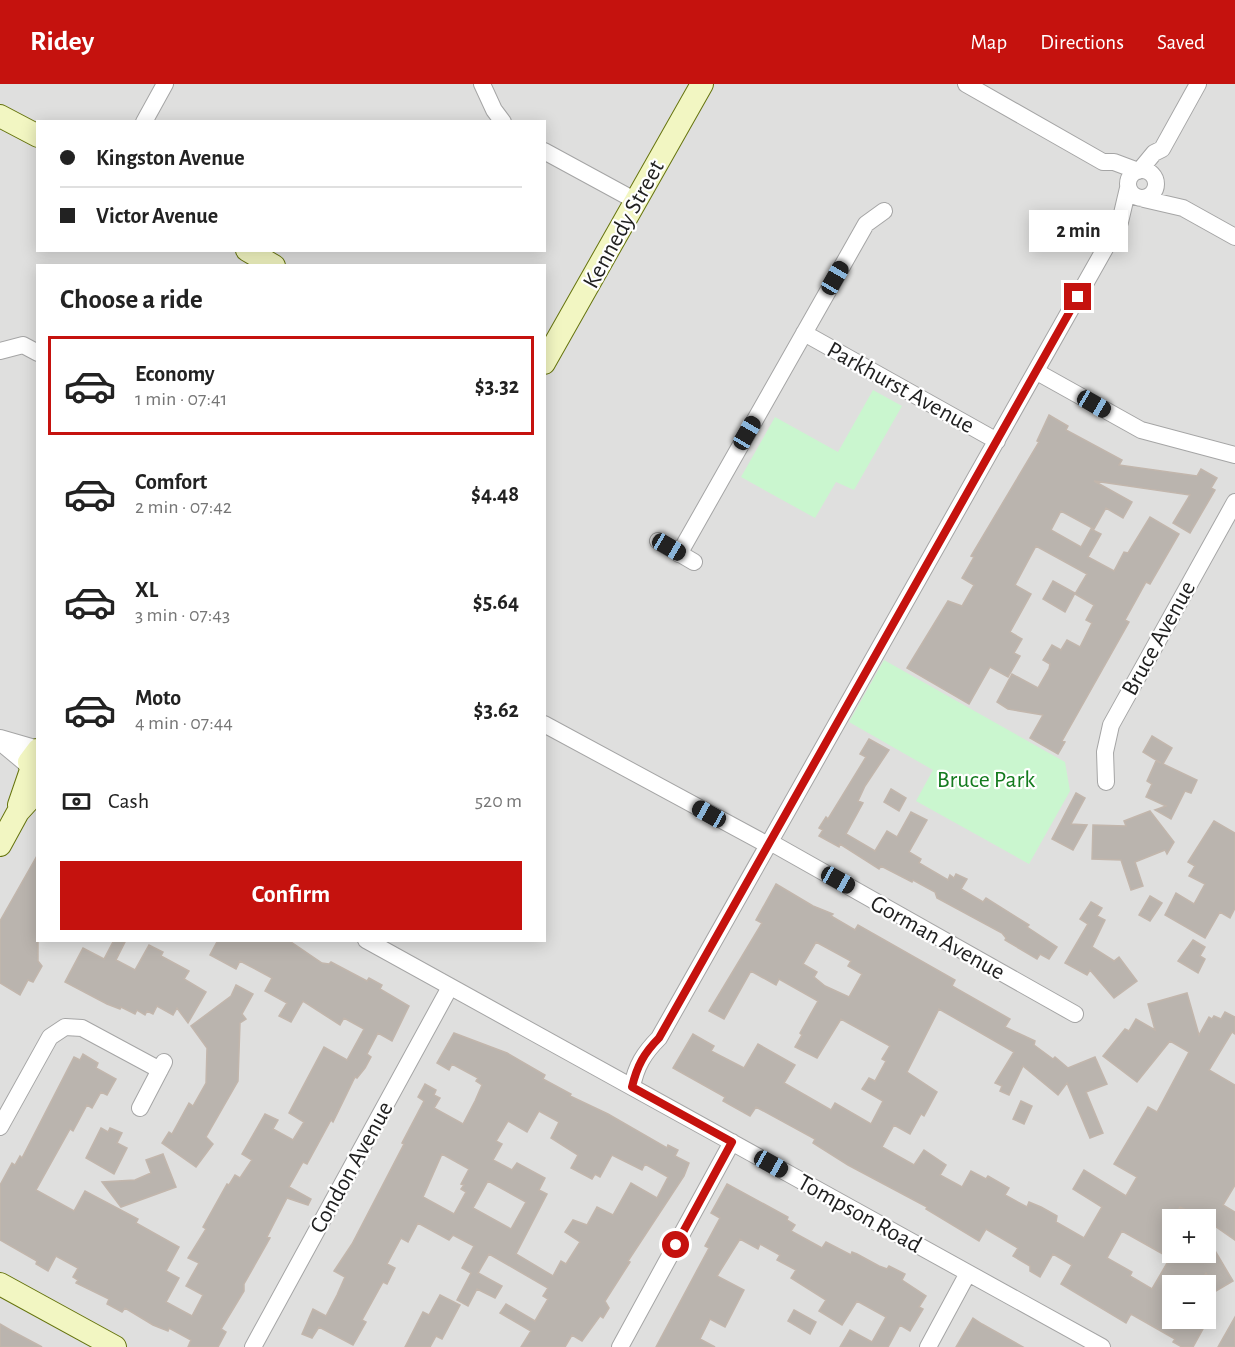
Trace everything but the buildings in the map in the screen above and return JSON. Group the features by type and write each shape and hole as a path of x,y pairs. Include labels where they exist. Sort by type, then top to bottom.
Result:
{"street":[{"path":"145,120 165,84"},
{"path":"482,84 494,110 502,120"},
{"name":"Kennedy Street","path":"546,359 702,84"},
{"path":"966,84 1103,162 1114,162 1152,174 1156,182 1180,201 1183,208"},
{"path":"632,1087 646,1073 656,1056 659,1038 1120,222 1143,199 1152,195 1162,158 1162,149 1198,84"},
{"path":"0,116 36,135"},
{"path":"1120,222 1130,177 1139,171 1154,153 1162,149"},
{"path":"546,152 636,201"},
{"path":"1103,162 1108,171 1128,187 1132,195 1183,208 1235,237"},
{"path":"658,541 687,558 804,333 866,224 884,211"},
{"path":"250,252 271,264"},
{"name":"Parkhurst Avenue","path":"804,333 997,441"},
{"path":"0,351 23,345 36,352"},
{"path":"1037,372 1141,430 1235,454"},
{"name":"Bruce Avenue","path":"1106,782 1105,752 1111,725 1235,502"},
{"name":"Gorman Avenue","path":"546,725 769,844 1075,1014"},
{"path":"0,740 35,767 19,801 18,813 0,845"},
{"name":"Tompson Road","path":"370,942 1102,1347"},
{"name":"Condon Avenue","path":"253,1347 450,987"},
{"path":"0,1127 50,1037 66,1027 82,1028 162,1066 140,1108"},
{"path":"620,1347 732,1142"},
{"path":"927,1347 968,1273"},
{"path":"0,1284 115,1347"}],"shaded area":[{"path":"0,84 1235,84 1235,1347 0,1347"}],"green space":[{"path":"873,390 902,406 854,490 836,482 815,518 741,477 775,417 838,452"},
{"name":"Bruce Park","path":"884,660 1065,762 1070,791 1029,864 916,801 933,770 849,722"}],"route":[{"path":"676,1245 732,1142 632,1087 636,1068 646,1051 659,1038 1078,297"}]}
